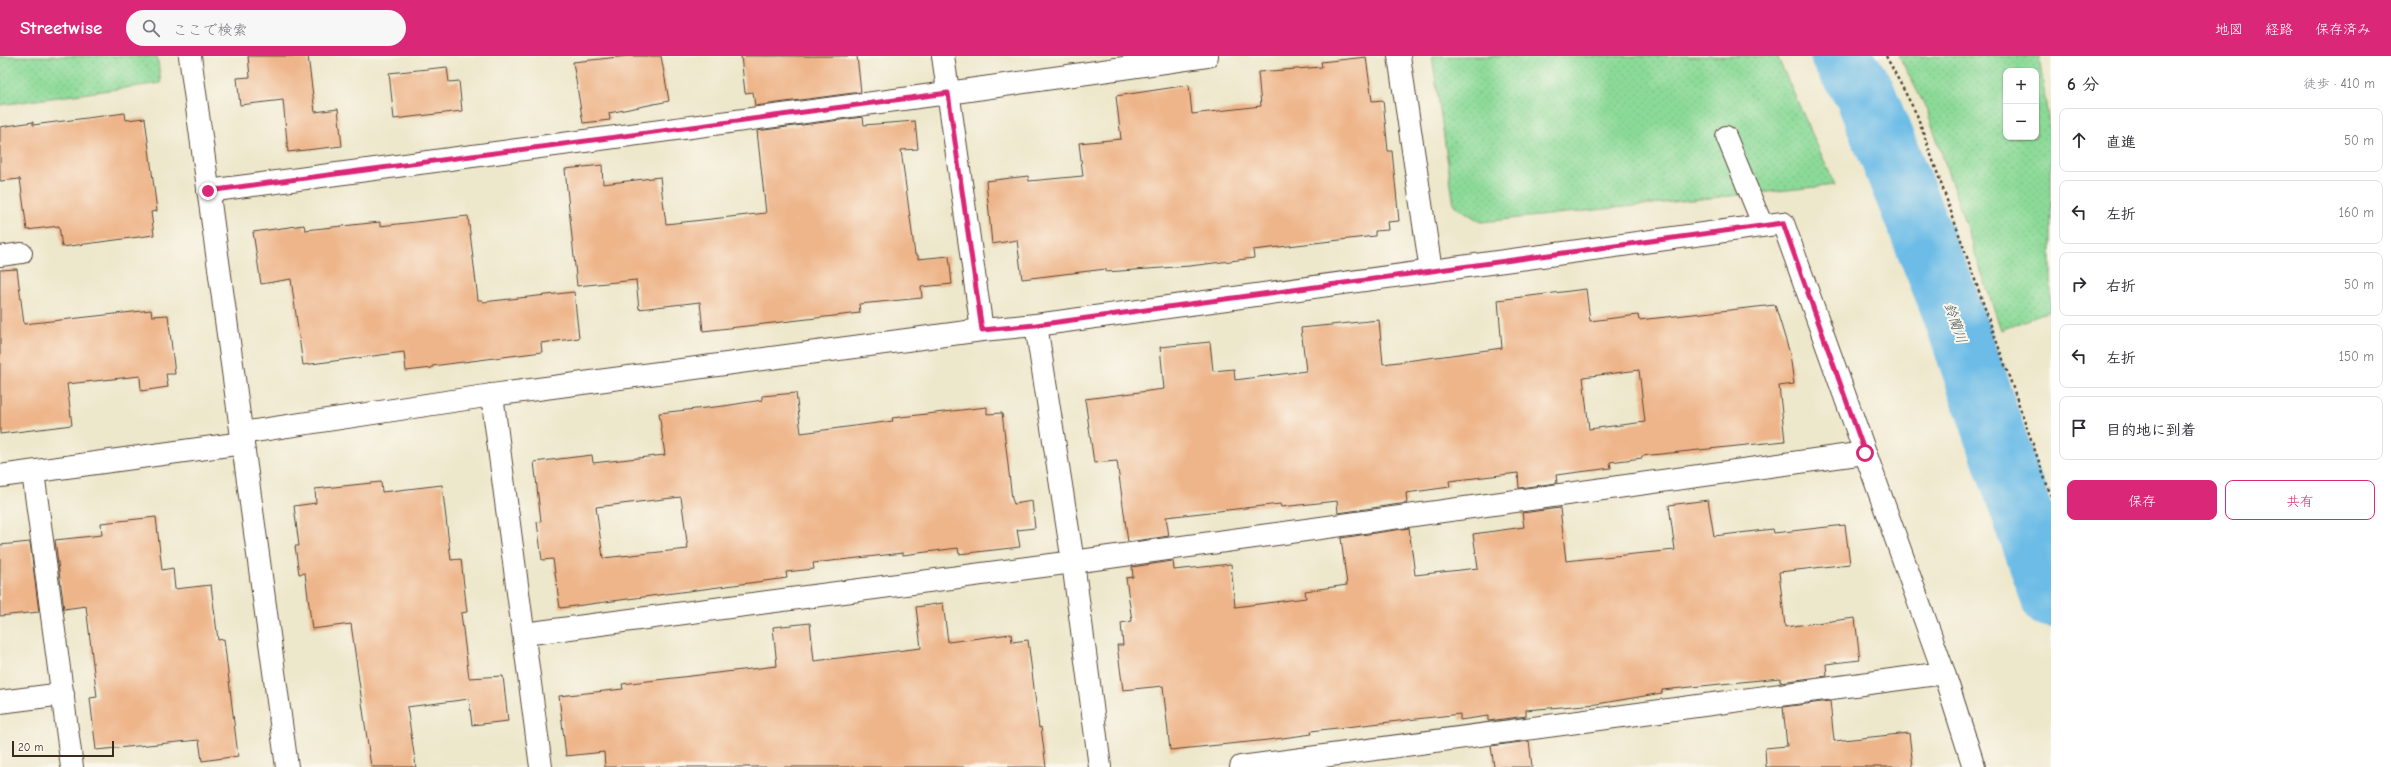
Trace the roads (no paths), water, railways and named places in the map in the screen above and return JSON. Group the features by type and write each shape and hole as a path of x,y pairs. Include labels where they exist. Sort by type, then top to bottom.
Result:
{"street":[{"path":"190,56 287,767"},
{"path":"943,56 982,330"},
{"path":"208,191 948,93 1207,56"},
{"path":"1399,56 1431,271"},
{"path":"0,476 243,438 492,395 982,330 1036,325 1783,223 1944,673 1974,767"},
{"path":"1036,325 1073,562 1100,767"},
{"path":"492,395 541,767"},
{"path":"524,634 1073,562 1865,453"},
{"path":"33,472 72,767"},
{"path":"1241,767 1944,673"},
{"path":"0,702 63,694"}],"lane":[{"path":"1726,136 1763,226"},
{"path":"0,256 22,253"}],"waterway":[{"name":"鈴蘭川","path":"1841,56 1865,94 1949,302 2051,597"}]}
